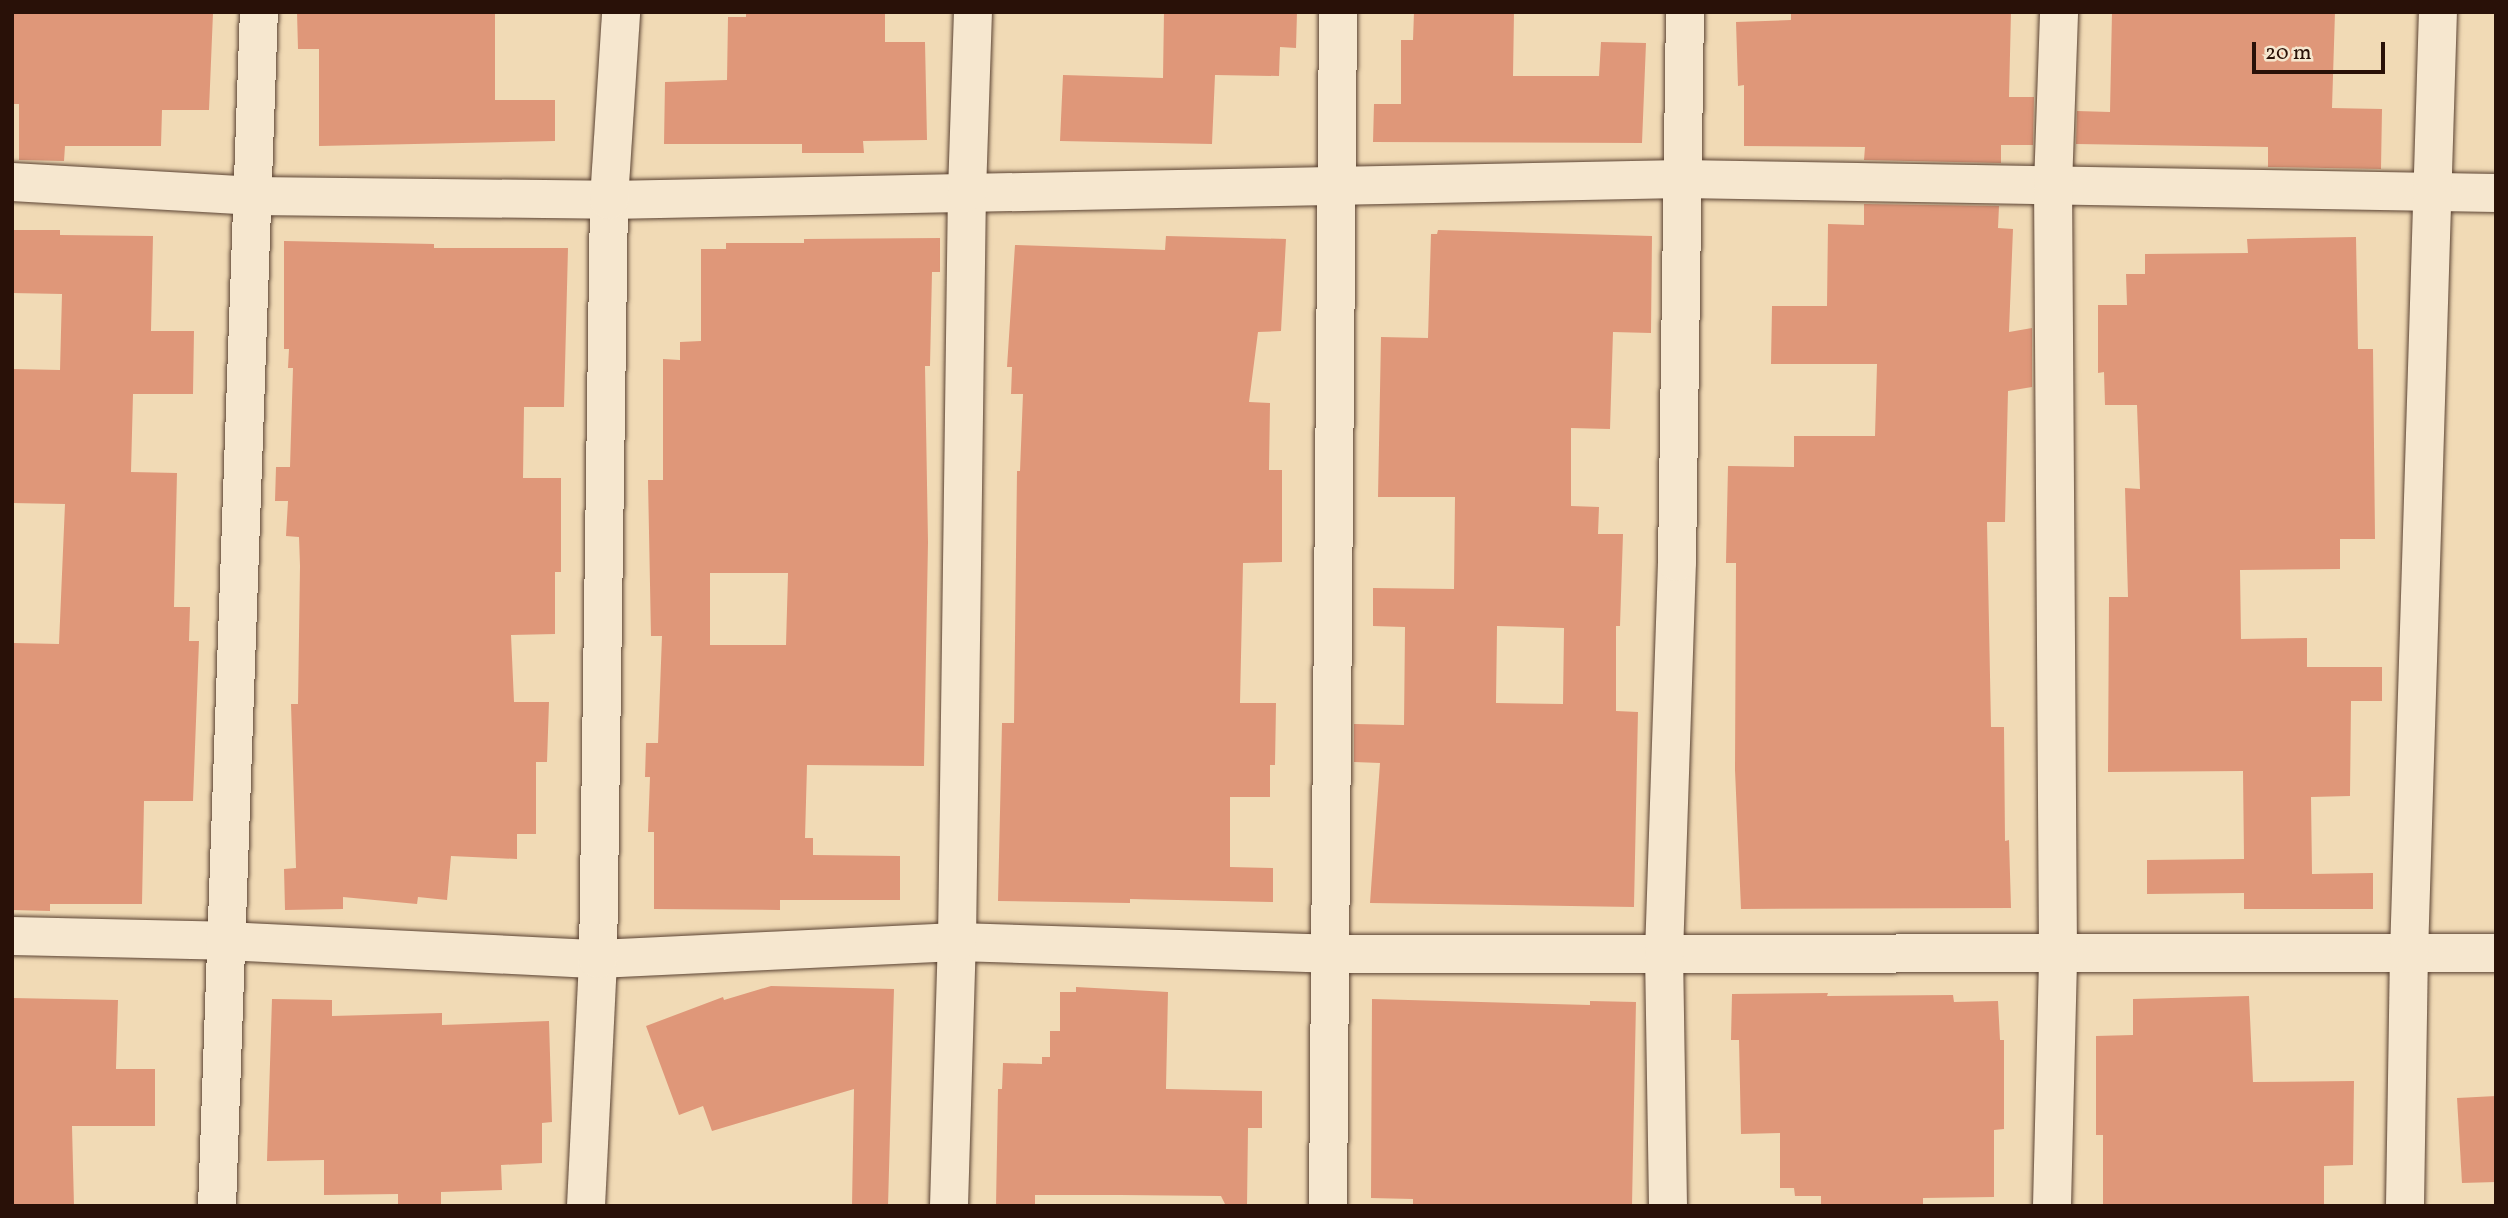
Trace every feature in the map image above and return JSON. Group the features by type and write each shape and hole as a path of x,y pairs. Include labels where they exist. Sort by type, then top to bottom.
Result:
{"street":[{"path":"217,1206 259,12"},
{"path":"586,1206 598,959 609,200 621,12"},
{"path":"948,1206 957,942 967,192 973,12"},
{"path":"1328,1206 1338,12"},
{"path":"1668,1206 1664,954 1677,562 1685,12"},
{"path":"2052,1206 2058,954 2053,186 2059,12"},
{"path":"2405,1206 2409,954 2438,12"},
{"path":"12,182 252,196 609,200 1682,179 2496,193"},
{"path":"12,936 225,941 598,959 957,942 1331,954 2496,953"}],"building":[{"path":"12,12 213,13 209,110 162,110 161,146 65,146 64,161 19,160 19,104 12,104"},
{"path":"297,12 495,12 495,100 555,100 555,141 319,146 319,49 298,49"},
{"path":"746,12 885,13 885,42 925,42 927,140 863,141 864,153 802,153 802,144 664,144 665,82 727,80 728,17 746,17"},
{"path":"1164,12 1297,12 1296,48 1280,47 1279,76 1215,75 1212,144 1060,141 1063,75 1163,78"},
{"path":"1414,12 1514,12 1513,76 1599,76 1601,42 1646,43 1642,143 1373,142 1374,104 1401,104 1401,40 1413,40"},
{"path":"1791,12 2011,12 2009,97 2034,97 2033,145 2001,145 2001,163 1864,160 1865,147 1744,146 1744,85 1738,86 1736,22 1791,20"},
{"path":"2112,12 2335,12 2332,108 2382,109 2381,169 2268,167 2268,147 2076,144 2077,111 2110,112"},
{"path":"1864,204 1999,206 1998,228 2013,229 2009,332 2032,328 2032,387 2008,391 2005,522 1987,522 1991,727 2004,727 2005,841 2009,840 2011,908 1741,909 1735,770 1736,563 1726,563 1728,466 1794,467 1794,436 1875,436 1877,364 1771,364 1772,306 1827,306 1828,224 1864,225"},
{"path":"12,230 60,230 60,235 153,236 151,331 194,331 193,394 133,394 131,472 177,473 174,607 190,607 189,641 199,641 193,801 144,801 142,904 50,904 50,911 12,910 14,643 59,644 65,504 12,503 12,369 60,370 62,294 12,293"},
{"path":"1438,230 1652,236 1651,333 1613,332 1610,429 1571,428 1571,506 1599,507 1598,534 1623,534 1620,626 1616,626 1616,711 1638,712 1634,907 1370,903 1380,763 1354,762 1354,724 1404,725 1405,627 1373,626 1373,588 1454,589 1455,497 1378,497 1381,337 1428,338 1431,234 1437,234","holes":["1497,626 1564,628 1563,704 1496,703"]},
{"path":"1166,236 1286,239 1281,331 1258,332 1249,402 1270,403 1269,470 1282,470 1282,562 1243,563 1240,703 1276,703 1275,765 1270,765 1270,797 1230,797 1230,867 1273,868 1273,902 1130,899 1130,903 998,901 1002,723 1014,723 1017,471 1020,471 1023,394 1011,394 1012,367 1007,367 1015,245 1165,250"},
{"path":"2356,237 2358,349 2373,349 2375,539 2340,539 2340,569 2240,570 2241,639 2307,638 2307,667 2382,667 2382,701 2351,701 2350,796 2311,797 2312,874 2373,873 2373,909 2244,909 2244,893 2147,894 2147,860 2244,859 2243,771 2108,772 2109,597 2128,597 2125,488 2140,489 2137,405 2105,405 2104,372 2098,373 2098,305 2127,305 2126,274 2145,274 2145,254 2248,253 2247,239"},
{"path":"940,238 940,272 932,272 930,366 925,366 928,542 924,766 807,765 805,838 813,838 813,855 900,856 900,900 780,900 780,910 654,909 654,832 648,832 650,777 645,777 646,743 658,743 662,636 651,636 648,480 663,480 663,359 680,360 680,342 701,341 701,249 726,249 726,243 804,243 804,239","holes":["710,573 788,573 786,645 710,645"]},
{"path":"284,241 434,244 434,248 568,248 564,407 524,407 523,478 561,478 561,572 555,572 555,634 511,635 514,702 549,702 547,762 536,762 536,834 517,834 517,859 451,856 447,900 418,897 417,904 343,897 343,909 285,910 284,869 296,868 291,704 298,704 300,566 299,537 286,536 288,501 275,501 276,467 290,467 293,368 288,368 289,349 284,349"},
{"path":"771,986 894,989 888,1206 852,1206 854,1089 712,1131 703,1106 679,1115 646,1026 723,997 724,1000"},
{"path":"1076,987 1168,992 1166,1089 1262,1091 1262,1128 1248,1128 1247,1206 1226,1206 1221,1196 1035,1195 1035,1206 996,1206 998,1089 1002,1089 1003,1063 1042,1064 1042,1057 1050,1057 1050,1031 1060,1031 1060,992 1076,992"},
{"path":"1828,993 1827,996 1953,995 1954,1002 1998,1001 2000,1040 2004,1040 2004,1129 1994,1130 1994,1197 1923,1198 1923,1206 1821,1206 1821,1196 1795,1196 1794,1188 1780,1188 1780,1133 1741,1134 1739,1040 1731,1040 1732,994"},
{"path":"2249,996 2253,1082 2354,1081 2353,1165 2324,1166 2324,1206 2103,1206 2103,1135 2096,1135 2096,1036 2133,1035 2133,999"},
{"path":"12,998 118,1000 116,1069 155,1069 155,1126 72,1126 74,1206 12,1206"},
{"path":"272,999 332,1000 332,1016 442,1013 442,1025 549,1021 552,1122 542,1123 542,1163 501,1165 502,1190 441,1192 441,1206 398,1206 398,1194 324,1195 324,1160 267,1161"},
{"path":"1372,999 1590,1005 1590,1001 1636,1002 1632,1206 1413,1206 1413,1199 1371,1198"},
{"path":"2496,1096 2496,1182 2462,1183 2457,1098"}]}
